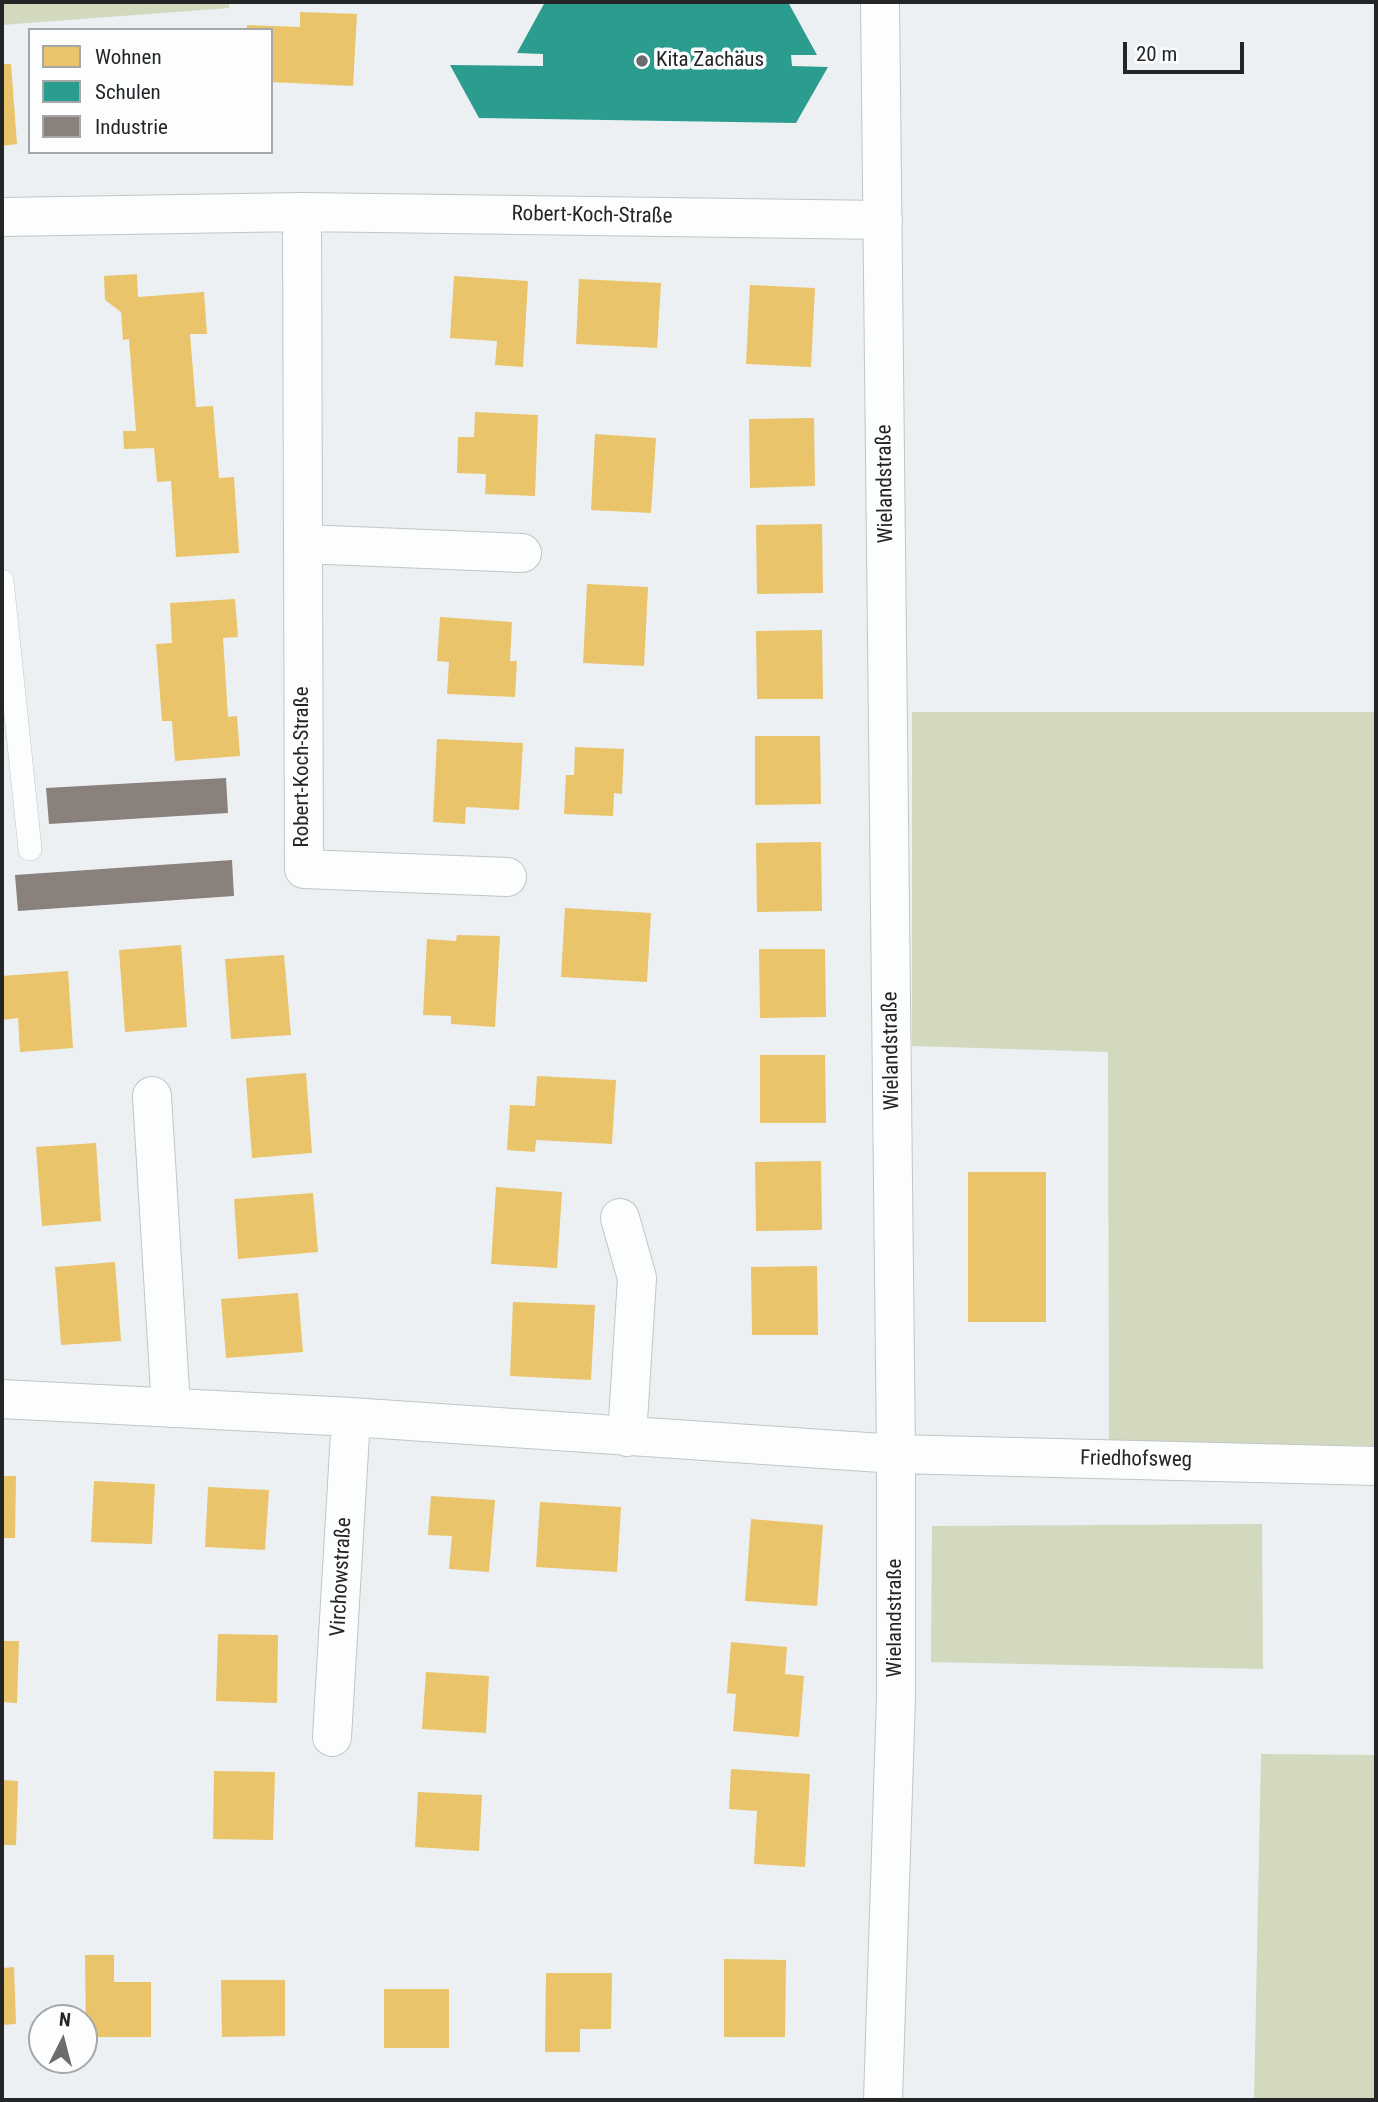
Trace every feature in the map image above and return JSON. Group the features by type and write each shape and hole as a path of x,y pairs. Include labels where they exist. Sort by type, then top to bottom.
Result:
{"street":[{"name":"Wielandstraße","path":"880,2 896,1454 896,1697 883,2100"},
{"name":"Robert-Koch-Straße","path":"2,217 302,212 883,220"},
{"name":"Robert-Koch-Straße","path":"302,212 304,869 507,877"},
{"path":"303,544 522,553"},
{"path":"152,1096 171,1408"},
{"path":"620,1218 637,1278 627,1437"},
{"path":"2,1399 351,1417 896,1454"},
{"name":"Virchowstraße","path":"332,1737 351,1417"},
{"name":"Friedhofsweg","path":"896,1454 1376,1466"}],"lane":[{"path":"2,581 30,849"}],"green space":[{"path":"2,2 229,2 229,8 2,25"},
{"path":"912,712 1376,712 1376,1446 1109,1441 1108,1052 912,1046"},
{"path":"1262,1524 1263,1669 931,1662 932,1526"},
{"path":"1261,1754 1376,1755 1376,2100 1254,2100"}],"building: Wohnen":[{"path":"300,12 357,14 353,86 273,82 273,28 247,28 247,25 300,27"},
{"path":"2,64 11,64 17,144 2,146"},
{"path":"137,274 138,297 204,292 207,334 190,334 196,407 213,406 219,478 234,477 239,553 176,557 171,481 157,482 154,448 124,449 123,431 136,431 129,339 123,340 121,312 105,300 104,276"},
{"path":"454,276 528,281 523,367 495,365 497,341 450,338"},
{"path":"579,279 661,283 657,348 576,344"},
{"path":"750,285 815,288 811,367 746,364"},
{"path":"475,412 538,415 535,496 485,494 486,474 457,473 458,437 474,437"},
{"path":"814,418 815,486 750,488 749,419"},
{"path":"595,434 656,438 651,513 591,510"},
{"path":"822,524 823,593 757,594 756,525"},
{"path":"587,584 648,587 644,666 583,663"},
{"path":"235,599 238,637 223,638 228,717 237,716 240,756 175,761 172,721 162,721 156,644 172,643 170,603"},
{"path":"440,617 512,622 510,661 517,661 515,697 447,694 449,662 437,661"},
{"path":"822,630 823,699 757,699 756,631"},
{"path":"755,736 820,736 821,804 755,805"},
{"path":"437,739 523,743 519,810 466,807 465,824 433,822"},
{"path":"575,747 624,749 622,794 614,793 613,816 564,814 566,775 574,775"},
{"path":"821,842 822,911 757,912 756,843"},
{"path":"565,908 651,913 647,982 561,977"},
{"path":"457,935 500,936 495,1027 451,1024 451,1016 423,1015 427,939 456,941"},
{"path":"181,945 187,1027 125,1032 119,950"},
{"path":"759,949 825,949 826,1017 760,1018"},
{"path":"284,955 291,1035 231,1039 225,959"},
{"path":"68,971 73,1048 20,1052 18,1018 2,1020 2,976"},
{"path":"760,1055 825,1055 826,1123 760,1123"},
{"path":"306,1073 312,1153 252,1158 246,1078"},
{"path":"537,1076 616,1080 612,1144 536,1140 535,1152 507,1150 510,1105 535,1106"},
{"path":"96,1143 101,1221 42,1226 36,1147"},
{"path":"821,1161 822,1230 756,1231 755,1162"},
{"path":"968,1172 1046,1172 1046,1322 968,1322"},
{"path":"496,1187 562,1192 557,1268 491,1264"},
{"path":"313,1193 318,1252 238,1259 234,1199"},
{"path":"115,1262 121,1341 61,1345 55,1267"},
{"path":"817,1266 818,1335 752,1335 751,1267"},
{"path":"298,1293 303,1352 226,1358 221,1299"},
{"path":"513,1302 595,1305 591,1380 510,1376"},
{"path":"2,1476 16,1476 15,1538 2,1538"},
{"path":"94,1481 155,1484 152,1544 91,1542"},
{"path":"208,1487 269,1490 265,1550 205,1547"},
{"path":"431,1496 495,1500 489,1572 449,1569 452,1536 428,1535"},
{"path":"540,1502 621,1507 617,1572 536,1567"},
{"path":"751,1519 823,1525 817,1606 745,1601"},
{"path":"218,1634 278,1635 277,1703 216,1701"},
{"path":"2,1641 19,1641 17,1703 2,1702"},
{"path":"731,1642 787,1647 785,1674 804,1676 799,1737 733,1731 736,1694 727,1693"},
{"path":"426,1672 489,1676 486,1733 422,1729"},
{"path":"731,1769 810,1774 805,1867 754,1864 757,1811 729,1809"},
{"path":"214,1771 275,1772 273,1840 213,1839"},
{"path":"2,1780 18,1781 16,1845 2,1845"},
{"path":"418,1792 482,1795 479,1851 415,1847"},
{"path":"85,1955 114,1955 114,1982 151,1982 151,2037 98,2037 98,2004 86,2004"},
{"path":"724,1959 786,1960 785,2037 724,2037"},
{"path":"14,1967 16,2024 2,2025 2,1968"},
{"path":"546,1973 612,1973 611,2029 580,2029 580,2052 545,2052"},
{"path":"221,1980 285,1980 285,2036 222,2037"},
{"path":"384,1989 449,1989 449,2048 384,2048"}],"building: Schulen":[{"path":"545,2 788,2 817,55 791,55 792,66 828,67 796,123 479,118 450,65 543,66 543,54 517,53"}],"building: Industrie":[{"path":"226,778 228,813 49,824 46,788"},
{"path":"232,860 234,896 18,911 15,875"}],"place":[{"name":"Kita Zachäus","path":"642,61"}]}
